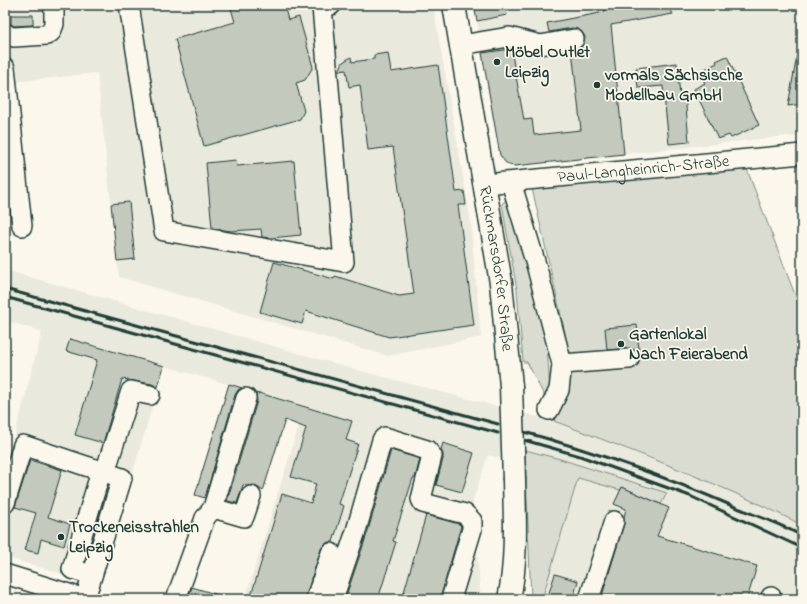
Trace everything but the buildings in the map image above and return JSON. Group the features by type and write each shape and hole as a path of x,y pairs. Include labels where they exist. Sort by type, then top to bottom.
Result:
{"main road":[{"name":"Rückmarsdorfer Straße","path":"454,5 501,283 511,386 516,534 519,563 519,599"},
{"name":"Rückmarsdorfer Straße","path":"509,599 512,585 516,534"}],"street":[{"path":"5,33 14,37 48,35 52,32 54,24 54,5"},
{"path":"129,5 164,231 344,262 322,7 331,5"},
{"path":"461,45 509,36 540,45 574,39"},
{"path":"5,68 22,226"},
{"name":"Paul-Langheinrich-Straße","path":"484,184 802,154"},
{"path":"511,182 537,268 562,364 559,390 549,410"},
{"path":"562,364 629,359"},
{"path":"5,574 85,599 92,575 72,568 103,471 130,392 150,396"},
{"path":"176,599 205,518 213,508 246,398"},
{"path":"334,599 382,440 386,437 427,450 432,456 421,499 423,503 465,514 472,521 472,529 451,599"},
{"path":"5,503 22,445 103,471"},
{"path":"213,508 244,517 251,496"},
{"path":"589,599 614,521"},
{"path":"316,599 331,553"}],"shaded area":[{"path":"5,5 433,5 470,216 481,337 388,356 119,277 97,73 5,83"},
{"path":"474,5 802,5 802,137 786,136 515,166 509,165 500,155"},
{"path":"746,167 802,313 802,525 711,483 554,421 570,355 532,188"},
{"path":"509,196 547,344 550,393 547,401 527,362 523,362 517,290 502,204"},
{"path":"5,270 372,374 554,421 708,481 757,502 802,525 802,599 542,599 578,478 488,455 473,500 481,599 245,599 305,406 164,366 100,585 5,557 5,473 42,332 5,320"},
{"path":"525,450 560,459 667,493 661,504 622,487 620,490 578,478 542,599 531,599"}],"railway":[{"path":"5,289 498,424"},
{"path":"5,297 498,433"},
{"path":"524,432 578,448 657,475 777,524 802,536"},
{"path":"524,440 580,456 690,496 802,548"}],"place":[{"name":"Möbel Outlet Leipzig","path":"497,62"},
{"name":"vormals Sächsische Modellbau GmbH","path":"597,85"},
{"name":"Gartenlokal Nach Feierabend","path":"621,344"},
{"name":"Trockeneisstrahlen Leipzig","path":"61,537"}]}
